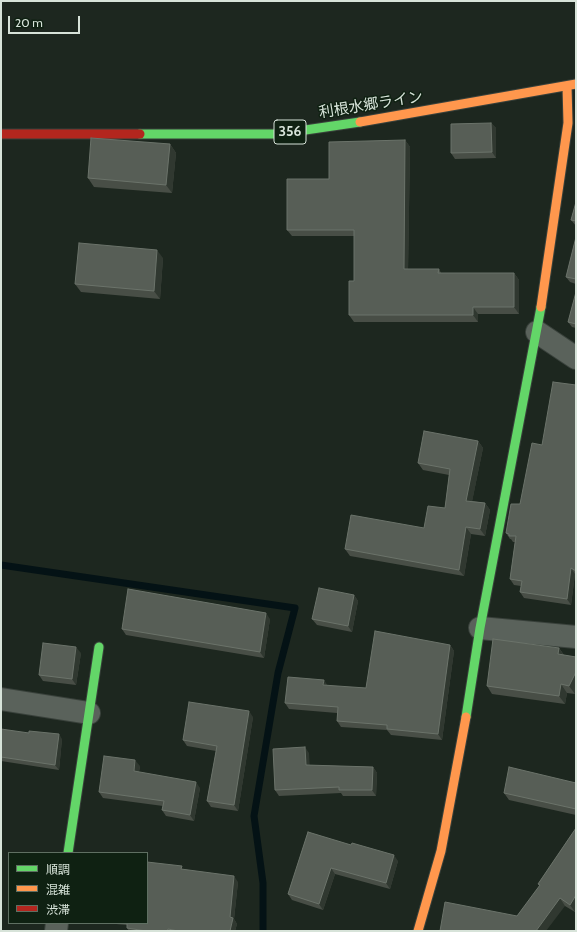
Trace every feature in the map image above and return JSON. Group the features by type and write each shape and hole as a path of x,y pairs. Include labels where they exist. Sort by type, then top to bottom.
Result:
{"main road":[{"name":"利根水郷ライン","path":"1,134 278,134 571,85"},
{"path":"418,931 441,851 471,692 480,628 537,332 568,123 571,85"},
{"path":"68,852 99,647"}],"street":[{"path":"537,332 576,358"},
{"path":"480,628 576,637"},
{"path":"1,700 89,713"}],"building":[{"path":"491,123 492,152 451,153 451,124"},
{"path":"91,138 170,144 166,185 88,178"},
{"path":"405,140 404,269 439,269 438,273 514,273 514,307 473,307 473,315 349,315 349,281 354,281 354,230 287,230 287,179 329,179 329,142"},
{"path":"576,202 576,221 571,220"},
{"path":"576,237 576,279 566,277"},
{"path":"79,243 157,250 154,291 75,284"},
{"path":"576,292 576,324 568,322"},
{"path":"553,382 576,385 576,571 571,568 567,599 520,592 522,581 510,579 516,536 509,536 509,534 506,533 511,504 520,504 532,443 542,445"},
{"path":"424,431 478,441 466,501 485,503 480,529 466,527 459,570 345,549 351,515 424,528 428,506 445,508 450,469 418,463"},
{"path":"319,588 354,595 348,626 312,619"},
{"path":"128,589 266,613 260,652 122,629"},
{"path":"375,631 450,645 438,734 387,729 387,725 337,721 338,707 285,703 288,677 324,680 323,685 366,688"},
{"path":"493,639 559,648 558,654 576,657 576,672 569,686 561,684 559,696 487,686"},
{"path":"43,643 76,647 72,679 39,675"},
{"path":"189,702 249,711 234,805 207,801 217,746 183,740"},
{"path":"1,729 29,733 29,731 59,734 55,765 1,757"},
{"path":"305,747 306,765 373,767 372,790 339,790 339,787 275,790 273,749"},
{"path":"104,756 135,760 134,771 196,782 190,815 162,810 164,801 99,792"},
{"path":"509,767 576,783 576,809 504,793"},
{"path":"576,828 576,895 570,905 560,898 536,931 440,931 445,902 517,916 540,885 538,884"},
{"path":"308,832 351,845 352,843 394,855 386,883 331,868 319,904 288,894"},
{"path":"148,862 182,866 181,869 234,876 230,917 233,918 230,931 178,931 168,929 167,931 146,931 127,928 127,924 148,924"}],"waterway":[{"path":"1,565 295,608 278,673 254,816 263,883 263,931"}],"traffic: fast":[{"path":"140,134 278,134 360,122"},
{"path":"466,717 480,628 541,307"},
{"path":"68,852 99,647"}],"traffic: slow":[{"path":"360,122 576,84"},
{"path":"541,307 568,123 567,86"},
{"path":"418,931 441,851 466,717"}],"traffic: jam":[{"path":"1,134 140,134"}]}
